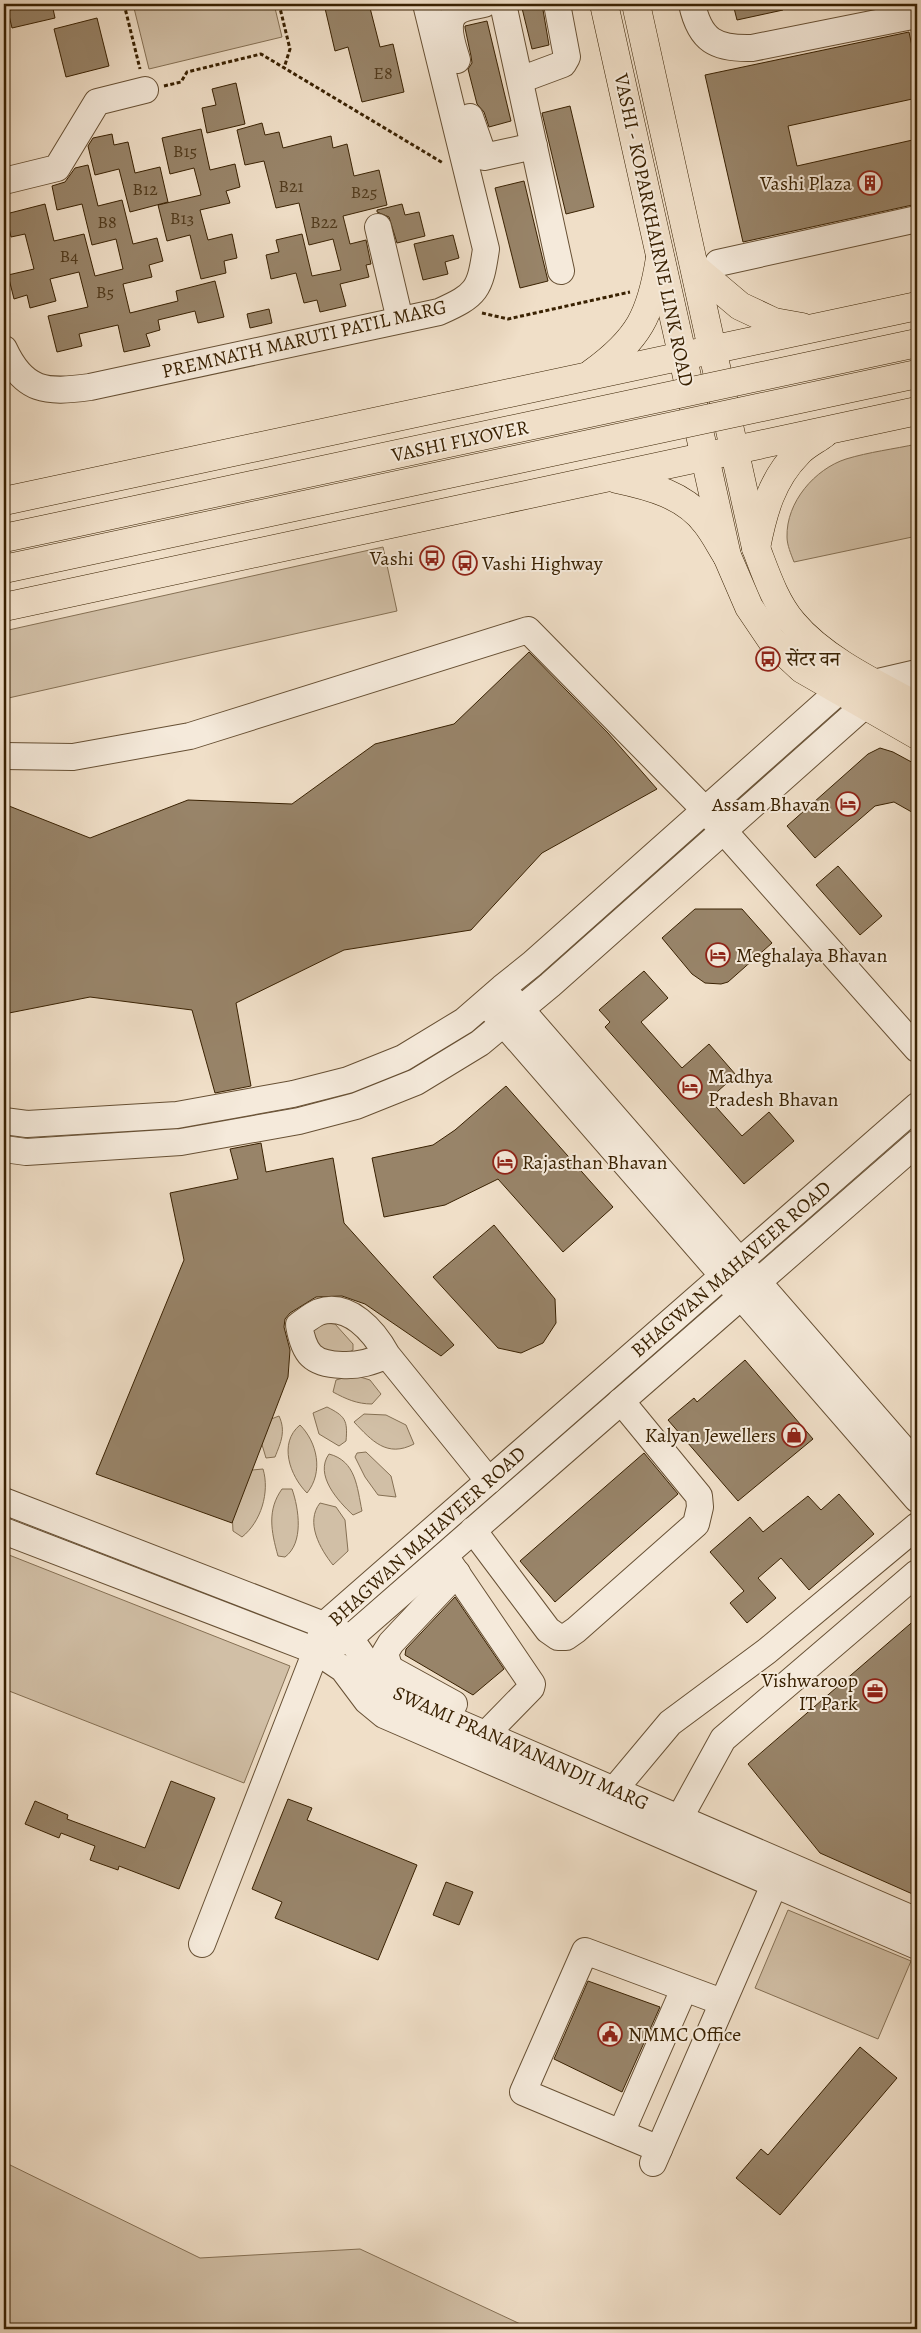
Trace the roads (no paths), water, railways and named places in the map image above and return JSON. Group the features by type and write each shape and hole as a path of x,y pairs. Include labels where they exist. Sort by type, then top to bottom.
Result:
{"main road":[{"name":"VASHI - KOPARKHAIRNE LINK ROAD","path":"604,4 727,556"},
{"name":"VASHI - KOPARKHAIRNE LINK ROAD","path":"636,4 706,266 713,350 756,548 774,595 793,623 869,694"},
{"path":"586,376 616,356 640,328 654,294 660,258"},
{"path":"706,266 740,306 774,322 810,329"},
{"path":"4,501 917,306"},
{"name":"VASHI FLYOVER","path":"4,538 917,343"},
{"name":"VASHI FLYOVER","path":"4,569 917,374"},
{"path":"4,607 917,411"},
{"path":"756,548 763,512 776,479 799,452 831,429"},
{"path":"610,477 646,485 679,498 706,522 727,556 750,607 772,641 802,669 840,691 869,694 917,706"},
{"path":"869,694 917,735"}],"street":[{"name":"PREMNATH MARUTI PATIL MARG","path":"4,349 12,367 32,385 61,391 90,387 439,312 465,300 482,279 486,249 426,4"},
{"path":"484,4 457,11 449,29 479,147 484,157 534,146"},
{"path":"503,4 561,271"},
{"path":"520,80 563,64 567,57 557,4"},
{"path":"692,4 694,15 704,34 717,45 733,49 752,48 917,14"},
{"path":"4,181 56,168 97,102 145,90"},
{"path":"706,266 917,219"},
{"path":"378,227 400,320"},
{"path":"4,756 73,757 190,736 528,630 706,811 917,1049"},
{"path":"4,1149 26,1152 181,1142 299,1121 356,1106 416,1082 480,1043 512,1017 723,830 869,694 917,673"},
{"path":"4,1121 27,1124 178,1115 293,1094 348,1080 404,1058 464,1021 532,964 840,691"},
{"path":"494,995 830,1381 917,1465"},
{"name":"BHAGWAN MAHAVEER ROAD","path":"316,1652 324,1625 917,1106"},
{"name":"BHAGWAN MAHAVEER ROAD","path":"316,1652 350,1638 450,1564 473,1530 917,1142"},
{"path":"388,1355 489,1481"},
{"path":"830,1381 917,1499"},
{"path":"473,1530 548,1630 558,1637 566,1637 576,1630 696,1524 699,1517 699,1496 621,1401"},
{"name":"SWAMI PRANAVANANDJI MARG","path":"4,1502 324,1625 350,1638 381,1683 392,1694 490,1730 614,1790 679,1818 779,1874 917,1946"},
{"path":"614,1790 670,1723 767,1651 917,1526"},
{"name":"SWAMI PRANAVANANDJI MARG","path":"4,1531 316,1652 343,1669 367,1701 384,1715 779,1874 917,1921"},
{"path":"450,1564 532,1684 531,1688 490,1730 394,1672 387,1661 387,1647 450,1564"},
{"path":"679,1818 724,1739 917,1573"},
{"path":"202,1944 316,1652"},
{"path":"722,2002 585,1952 523,2092 621,2133 656,2156 779,1874"},
{"path":"621,2133 684,1988"}],"place":[{"name":"Vashi Plaza","path":"870,183"},
{"name":"Vashi","path":"432,558"},
{"name":"Vashi Highway","path":"465,563"},
{"name":"सेंटर वन","path":"768,659"},
{"name":"Assam Bhavan","path":"848,804"},
{"name":"Meghalaya Bhavan","path":"718,955"},
{"name":"Madhya Pradesh Bhavan","path":"690,1087"},
{"name":"Rajasthan Bhavan","path":"505,1162"},
{"name":"Kalyan Jewellers","path":"794,1435"},
{"name":"Vishwaroop IT Park","path":"875,1691"},
{"name":"NMMC Office","path":"610,2034"}]}
